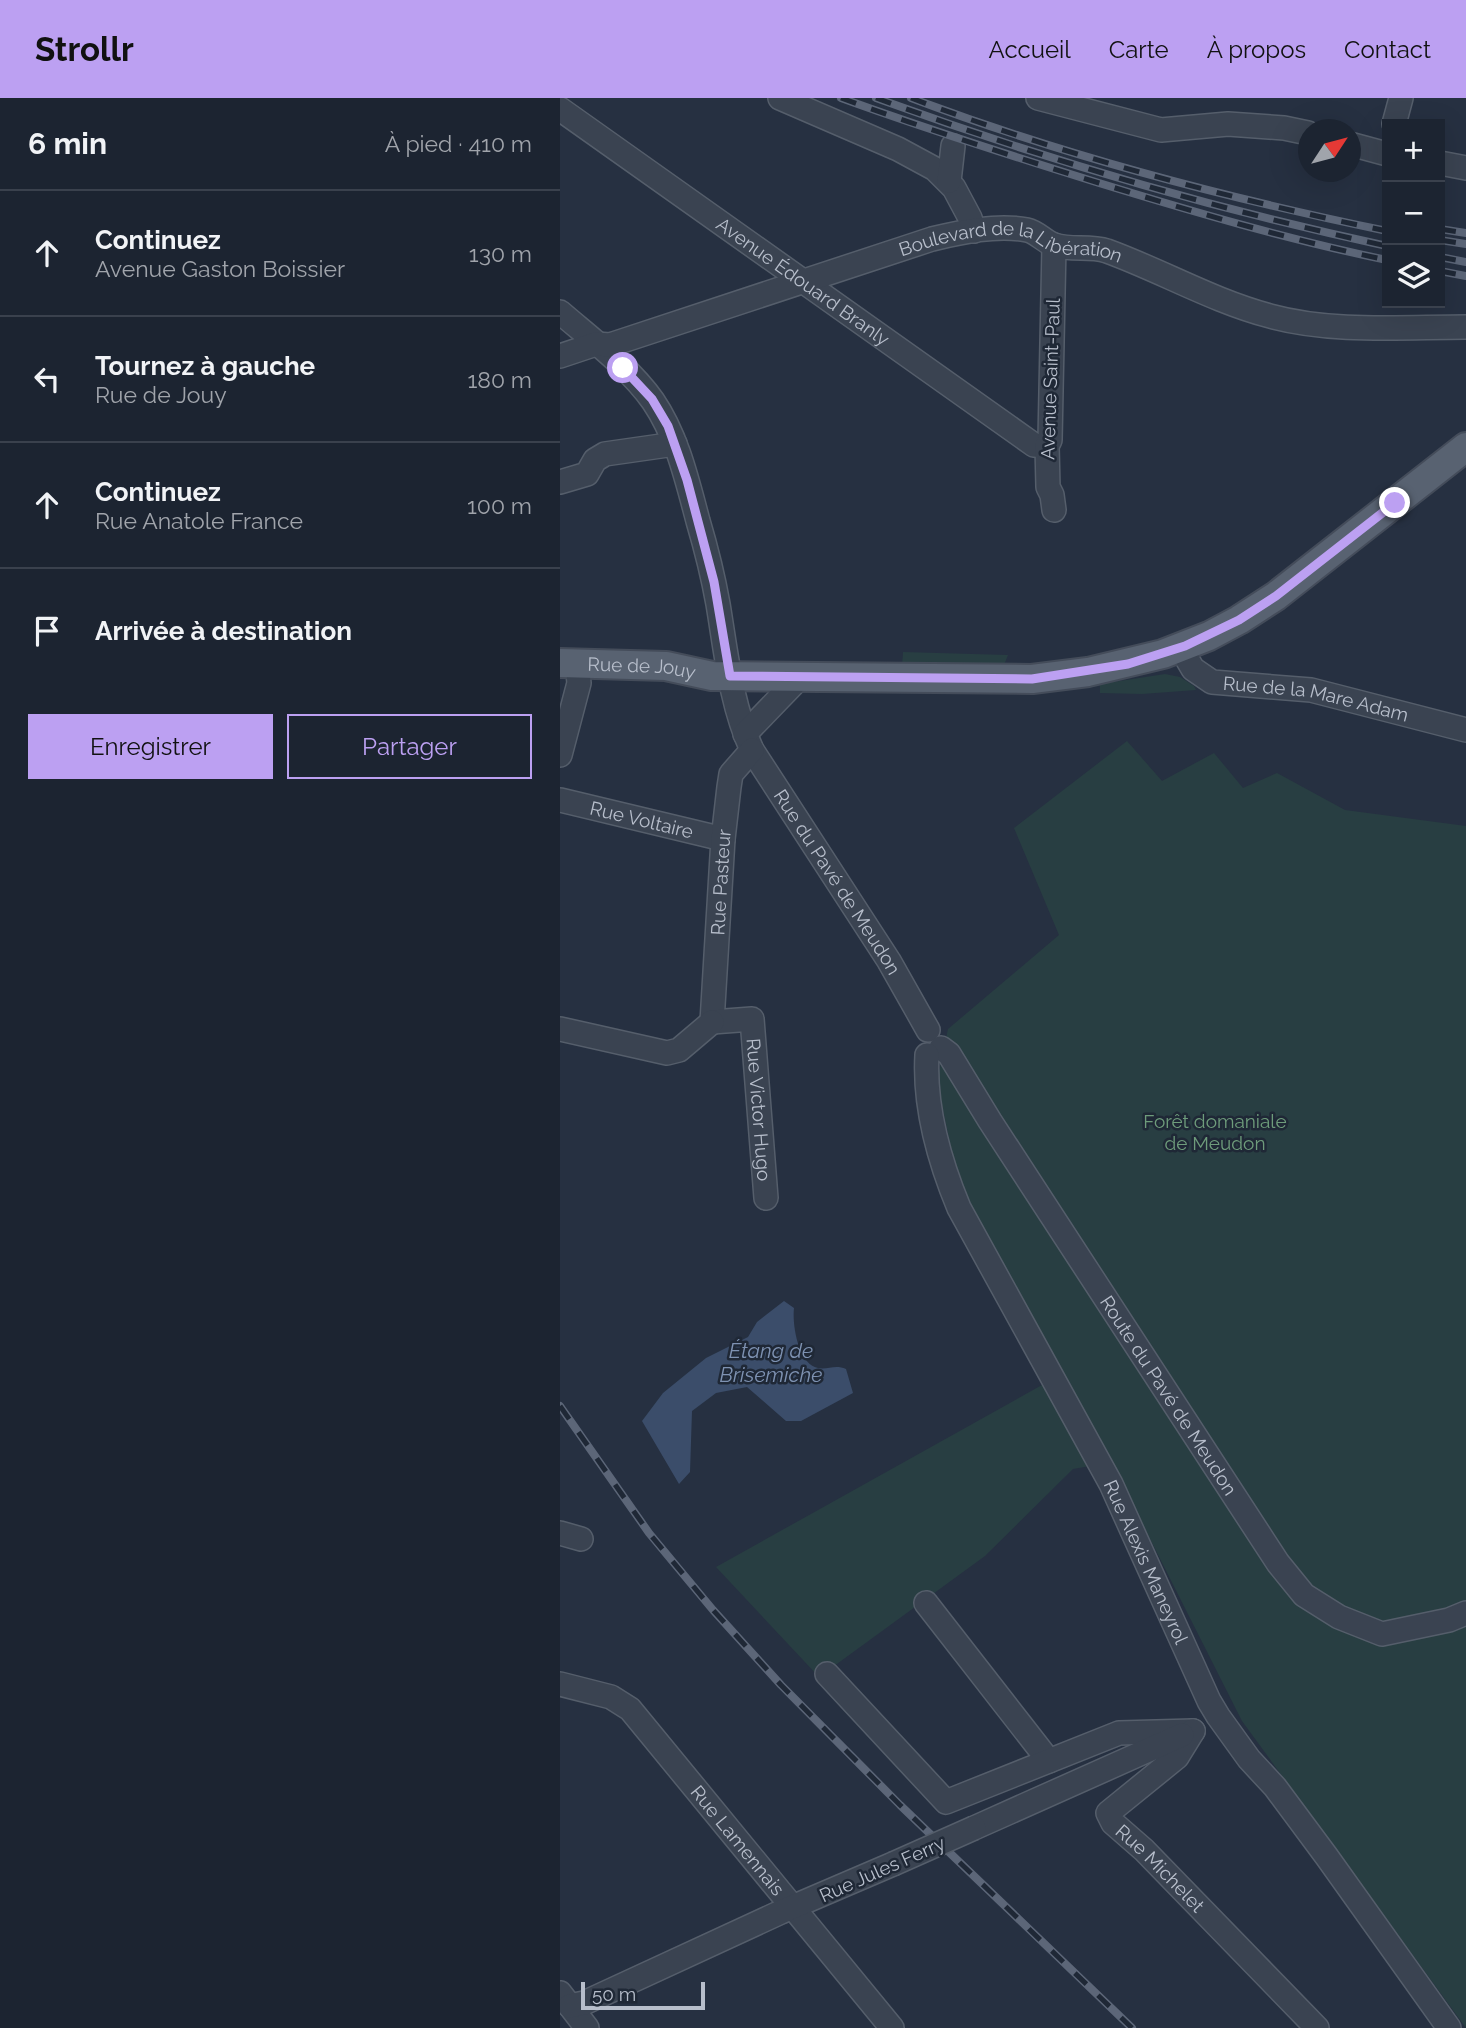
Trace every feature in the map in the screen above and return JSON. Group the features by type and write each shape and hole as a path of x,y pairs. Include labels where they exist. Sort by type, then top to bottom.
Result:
{"main road":[{"name":"Rue de Jouy","path":"568,663 666,667 712,676 1032,679 1128,664 1180,648 1239,620 1276,596 1466,447"}],"street":[{"path":"780,98 916,157 949,181 974,230"},
{"path":"1038,98 1161,130 1228,124 1298,131"},
{"path":"1395,119 1401,98"},
{"name":"Avenue Édouard Branly","path":"560,110 1034,445 1047,446"},
{"path":"949,181 953,146"},
{"path":"1361,146 1382,151"},
{"path":"1445,164 1466,168"},
{"name":"Boulevard de la Libération","path":"560,356 596,344 610,345 932,239 974,230 1030,230 1054,246 1083,246 1105,251 1229,303 1271,317 1340,325 1466,327"},
{"name":"Avenue Saint-Paul","path":"1054,246 1050,440 1047,446 1048,486 1054,510"},
{"name":"Rue du Pavé de Meudon","path":"560,312 652,399 668,426 687,480 714,582 730,676 748,742 890,961 932,1044"},
{"path":"560,482 587,474 595,460 605,453 675,444"},
{"name":"Rue de la Mare Adam","path":"1180,648 1193,669 1212,682 1311,690 1466,730"},
{"path":"560,755 579,683 568,663"},
{"path":"748,742 800,677"},
{"name":"Rue Pasteur","path":"712,1022 723,839 731,774 748,742"},
{"name":"Rue Voltaire","path":"560,800 723,839"},
{"name":"Rue Victor Hugo","path":"712,1022 752,1019 766,1198"},
{"path":"560,1029 667,1053 679,1050 712,1022"},
{"name":"Route du Pavé de Meudon","path":"932,1044 949,1054 1278,1563 1304,1595 1339,1617 1382,1634 1449,1620 1466,1613"},
{"name":"Rue Alexis Maneyrol","path":"932,1044 926,1079 937,1146 959,1208 1111,1484 1209,1701 1319,1847 1449,2028"},
{"path":"926,1603 1049,1761"},
{"path":"827,1674 946,1802 1119,1732 1193,1731"},
{"name":"Rue Lamennais","path":"560,1684 611,1697 630,1709 892,2028"},
{"name":"Rue Michelet","path":"1218,1716 1193,1731 1177,1757 1108,1813 1113,1823 1144,1850 1317,2028"},
{"name":"Rue Jules Ferry","path":"565,1999 584,2003 1193,1731"},
{"path":"565,1999 587,2028"}],"green space":[{"path":"903,652 1008,655 1004,665 902,667"},
{"path":"1165,674 1180,677 1196,690 1142,694 1100,693 1100,684"},
{"name":"Forêt domaniale de Meudon","path":"1127,741 1162,781 1214,753 1243,788 1277,773 1345,810 1466,826 1466,2028 1242,1721 1097,1434 960,1190 937,1082 948,1029 1059,935 1014,828"},
{"path":"1042,1385 1090,1466 1073,1469 985,1556 819,1677 716,1567"}],"water":[{"name":"Étang de Brisemiche","path":"784,1301 794,1308 795,1333 806,1359 818,1368 846,1369 853,1393 801,1421 786,1421 747,1387 716,1393 692,1411 690,1472 679,1484 642,1421 663,1393 706,1358 748,1337 757,1322"}],"railway":[{"path":"841,98 1099,183 1278,234 1382,259"},
{"path":"876,98 1002,142 1129,181 1258,216 1382,245"},
{"path":"911,98 1028,139 1146,174 1382,230"},
{"path":"1445,230 1466,233"},
{"path":"1445,241 1466,244"},
{"path":"1445,258 1466,262"},
{"path":"1445,272 1466,276"},
{"path":"560,1406 649,1533 713,1610 781,1685 900,1805 1132,2028"}],"route":[{"path":"623,368 652,399 668,426 687,480 714,582 730,676 1032,679 1128,664 1185,646 1239,620 1276,596 1395,503"}]}
